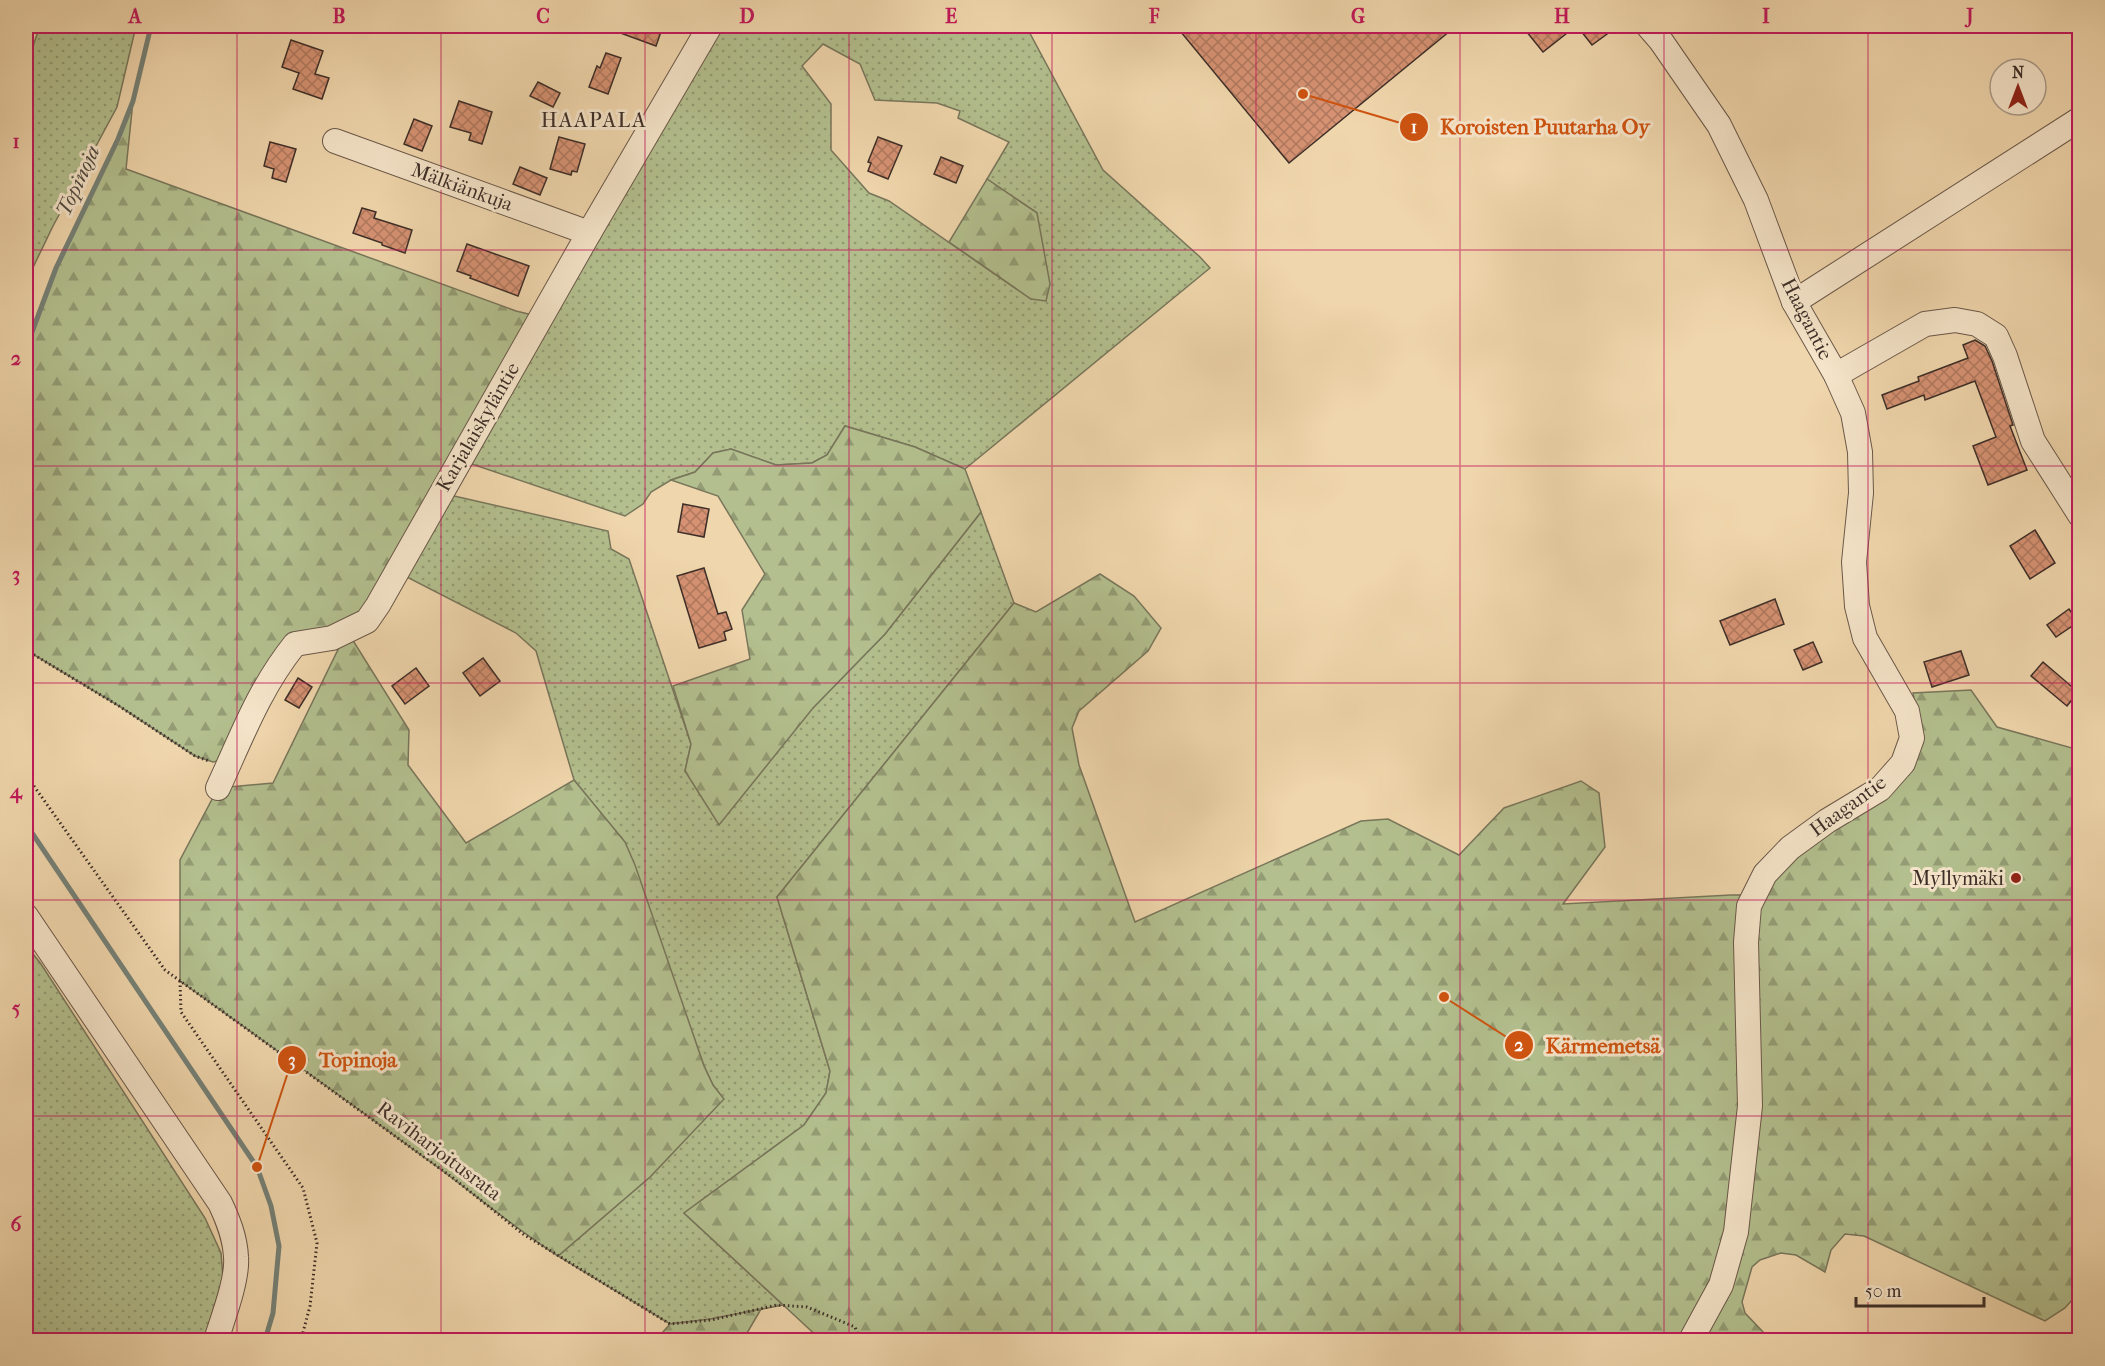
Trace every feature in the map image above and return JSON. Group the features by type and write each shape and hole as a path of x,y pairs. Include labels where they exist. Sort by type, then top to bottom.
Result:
{"street":[{"name":"Karjalaiskyläntie","path":"218,788 258,700 276,668 295,644 332,638 367,621 378,604 589,233 710,26"},
{"name":"Haagantie","path":"1648,26 1661,41 1719,125 1756,200 1794,302 1836,375 1853,413 1860,452 1861,493 1854,562 1857,606 1865,638 1907,711 1912,738 1903,763 1880,789 1827,821 1790,848 1765,874 1749,906 1746,942 1750,1106 1737,1232 1721,1285 1691,1341"},
{"path":"1794,302 2079,119"},
{"name":"Mälkiänkuja","path":"334,141 589,233"},
{"path":"1836,375 1925,324 1955,320 1977,324 1995,336 2005,356 2033,441 2079,515"},
{"path":"26,916 223,1210 230,1225 237,1259 236,1271 216,1341"}],"path":[{"path":"26,650 119,706 195,756 213,762 231,758"},
{"name":"Raviharjoitusrata","path":"26,775 165,970 453,1178 524,1234 670,1324 711,1320 777,1305 807,1307 855,1327 860,1341"},
{"path":"180,981 181,1012 303,1188 317,1243 310,1305 301,1341"}],"green space":[{"path":"40,26 136,26 117,107 53,226 26,282 26,66"},
{"path":"710,26 1026,26 1103,170 1210,268 965,469 915,447 845,426 827,455 812,463 776,465 731,449 713,453 695,472 671,480 651,492 643,504 625,516 460,460","holes":["823,44 860,64 875,100 937,103 960,111 958,118 1009,142 987,179 1037,213 1031,299 889,201 869,193 831,150 831,104 802,66"]},
{"path":"133,101 126,169 516,311 541,317 460,460 347,631 295,644 231,758 213,762 195,756 119,706 26,650 26,348 56,268 118,139"},
{"path":"987,179 1037,213 1050,284 1046,301 1031,299 949,242"},
{"path":"845,426 915,447 965,469 981,512 885,634 813,708 719,825 685,771 691,744 673,686 750,659 742,610 765,574 718,496 671,480 695,472 713,453 731,449 776,465 812,463 827,455"},
{"path":"441,493 608,531 611,549 629,559 691,744 685,771 813,708 885,634 981,512 1014,603 777,897 830,1071 826,1093 804,1125 684,1213 783,1305 711,1319 670,1324 558,1256 650,1177 723,1099 704,1066 625,843 574,780 536,651 516,633 397,572"},
{"path":"1100,574 1134,596 1161,628 1148,651 1079,711 1072,728 1079,765 1135,922 1361,821 1388,819 1459,855 1504,808 1581,781 1599,793 1605,847 1563,904 1762,895 1773,879 1920,732 1913,693 1971,690 1997,727 2079,750 2079,1292 2065,1308 2045,1321 1864,1236 1845,1234 1831,1250 1825,1272 1796,1255 1781,1253 1760,1260 1752,1267 1742,1302 1745,1313 1767,1336 1768,1340 821,1340 684,1213 804,1125 826,1093 830,1071 777,897 1014,603 1036,612"},
{"path":"347,631 409,730 408,765 466,843 574,780 625,842 704,1066 713,1085 724,1099 650,1177 558,1256 180,981 180,860 218,788 273,783"},
{"path":"26,945 41,964 205,1218 221,1253 223,1278 204,1340 26,1340"},
{"path":"761,1309 743,1340 656,1340 670,1324"}],"building":[{"path":"605,26 663,26 656,46"},
{"path":"1176,26 1456,26 1289,163"},
{"path":"1522,26 1576,26 1543,52"},
{"path":"1577,26 1618,26 1592,45"},
{"path":"291,40 323,51 315,74 329,78 322,99 293,89 299,73 282,67"},
{"path":"606,53 621,58 608,94 589,87 597,66 600,68"},
{"path":"538,82 560,93 553,107 530,96"},
{"path":"459,101 492,112 482,144 469,140 471,133 450,127"},
{"path":"414,119 432,126 422,151 404,144"},
{"path":"559,137 585,144 577,172 572,171 571,175 550,169"},
{"path":"878,137 902,146 888,179 868,171 871,163 868,162"},
{"path":"270,142 296,149 286,182 272,178 274,169 264,166"},
{"path":"941,157 963,166 956,183 934,174"},
{"path":"520,167 547,178 540,195 513,184"},
{"path":"362,208 376,212 374,218 412,230 405,253 353,233"},
{"path":"467,244 529,266 518,296 457,271"},
{"path":"1975,340 1985,346 1992,361 2013,425 2010,426 2027,470 1988,485 1973,446 1996,437 1975,381 1925,400 1924,395 1887,409 1882,395 1919,381 1918,377 1968,358 1963,345"},
{"path":"683,504 709,509 704,537 678,532"},
{"path":"2035,530 2055,563 2030,579 2010,546"},
{"path":"704,568 718,614 726,612 732,629 724,632 726,640 699,648 677,576"},
{"path":"1775,599 1784,624 1730,645 1720,621"},
{"path":"2069,609 2078,622 2056,637 2047,625"},
{"path":"1813,642 1822,662 1803,670 1794,650"},
{"path":"1961,651 1969,675 1932,687 1924,662"},
{"path":"483,658 500,681 480,696 463,673"},
{"path":"2043,662 2078,692 2067,706 2031,676"},
{"path":"416,668 429,686 405,704 392,686"},
{"path":"298,678 312,687 299,708 285,700"}],"waterway":[{"name":"Topinoja","path":"26,348 56,268 118,139 133,101 151,26"},
{"name":"Topinoja","path":"26,824 257,1167 271,1206 279,1246 273,1313 265,1340"}],"place":[{"name":"Koroisten Puutarha Oy","path":"1303,94"},
{"name":"Myllymäki","path":"2016,878"},
{"name":"Kärmemetsä","path":"1444,997"},
{"name":"Topinoja","path":"257,1167"}],"district":[{"name":"HAAPALA","path":"594,120"}]}
